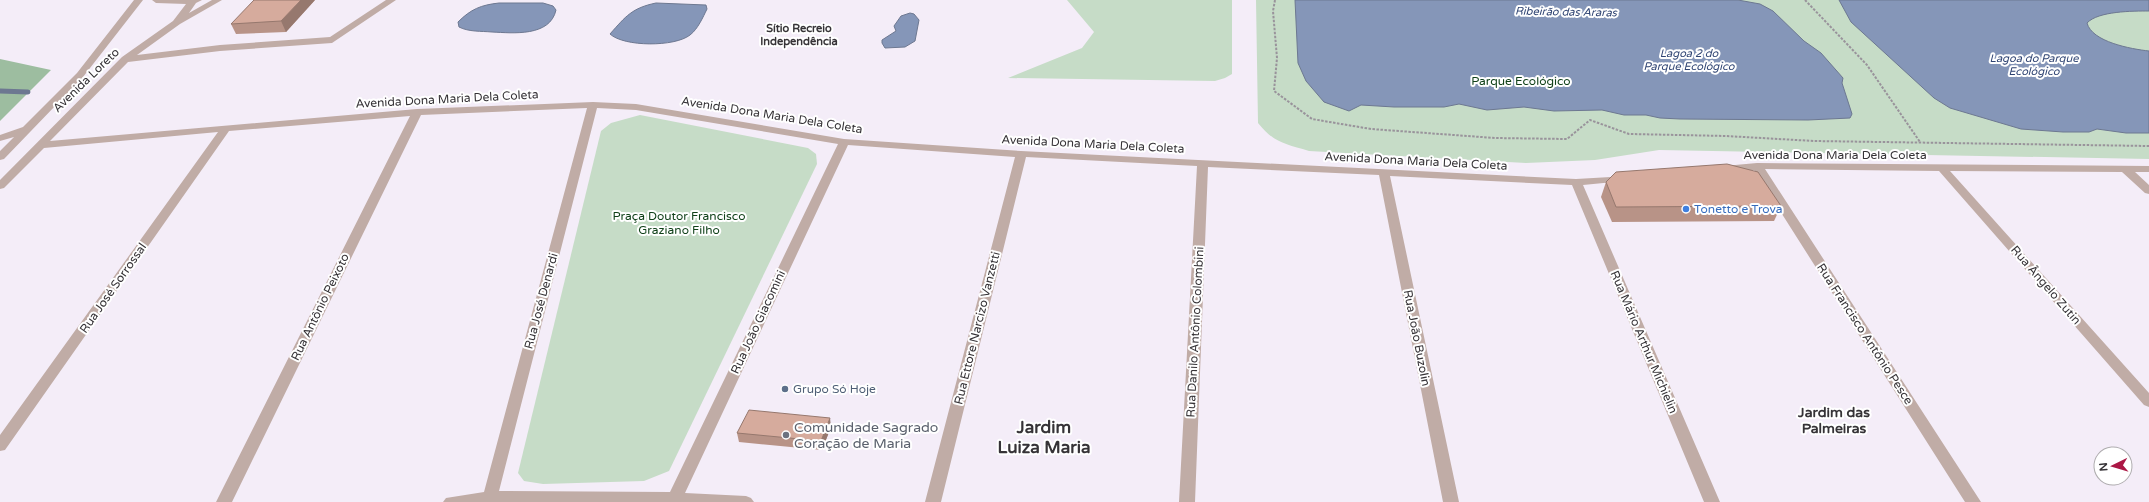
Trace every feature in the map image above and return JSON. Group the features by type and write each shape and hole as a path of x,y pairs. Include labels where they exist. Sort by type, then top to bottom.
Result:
{"street":[{"name":"Avenida Loreto","path":"0,156 80,75 139,0"},
{"path":"156,0 195,0"},
{"name":"Avenida Loreto","path":"0,186 38,145 125,58 176,23 195,0"},
{"path":"176,23 218,0"},
{"path":"125,58 220,48 332,40 392,0"},
{"name":"Avenida Dona Maria Dela Coleta","path":"38,145 417,112 593,105 636,106 844,142 1021,154 1576,182 1639,176"},
{"name":"Rua José Denardi","path":"490,497 593,105"},
{"name":"Rua Antônio Peixoto","path":"224,502 417,112"},
{"name":"Rua José Sorrossal","path":"0,446 226,129"},
{"path":"0,138 26,130"},
{"name":"Rua João Giacomini","path":"674,500 844,142"},
{"name":"Rua Ettore Narcizo Vanzetti","path":"933,502 1021,154"},
{"name":"Rua Danilo Antônio Colombini","path":"1187,502 1203,162"},
{"name":"Avenida Dona Maria Dela Coleta","path":"1710,170 1757,166 2149,169"},
{"name":"Rua Francisco Antônio Pesce","path":"1757,166 1973,502"},
{"name":"Rua Ângelo Zutin","path":"1943,168 2149,402"},
{"path":"2124,168 2149,191"},
{"name":"Rua João Buzolin","path":"1384,173 1451,502"},
{"name":"Rua Mário Arthur Michielin","path":"1576,182 1712,502"},
{"path":"451,502 490,497 746,502"}],"path":[{"path":"1275,0 1273,11 1277,58 1274,91 1312,119 1371,128 1495,138 1567,139 1590,120 1630,134 1726,136 1814,141 2149,146"},
{"path":"1805,0 1852,48 1885,89 1909,130 1921,143"}],"green space":[{"path":"1067,0 1232,0 1232,74 1215,81 1008,78 1082,48 1094,32"},
{"name":"Parque Ecológico","path":"1256,0 2149,0 2149,159 1659,150 1595,160 1526,163 1309,151 1280,142 1269,135 1258,123"},
{"path":"0,59 51,70 0,121"},
{"name":"Praça Doutor Francisco Graziano Filho","path":"640,115 808,148 816,154 817,164 669,471 644,481 543,484 524,481 518,473 601,131 611,123"}],"water":[{"name":"Lagoa 2 do Parque Ecológico","path":"1295,0 1738,0 1760,4 1773,11 1804,41 1821,53 1843,78 1842,83 1852,114 1850,118 1808,120 1680,119 1660,118 1646,115 1624,115 1602,110 1554,111 1524,107 1487,110 1459,104 1444,107 1394,107 1361,105 1349,111 1324,102 1306,81 1298,63"},
{"name":"Lagoa do Parque Ecológico","path":"1839,0 2149,0 2149,11 2107,14 2092,19 2087,23 2090,30 2104,40 2123,46 2149,51 2149,133 2126,133 2097,129 2089,132 2063,132 2021,129 1950,108 1934,98 1851,22"},
{"path":"499,3 543,3 553,6 556,10 552,19 546,25 530,32 510,33 479,31 467,30 459,27 458,22 472,11 482,6"},
{"path":"656,3 706,5 707,9 700,23 690,35 673,42 650,44 638,43 626,41 610,34 635,10"},
{"path":"910,13 914,14 919,20 915,41 905,47 885,48 882,40 896,31 894,26 901,16"}],"building":[{"path":"254,0 301,0 281,21 231,24"},
{"path":"1727,164 1758,172 1781,206 1616,207 1606,182 1616,172"},
{"path":"749,410 830,418 821,441 737,433"}],"waterway":[{"path":"0,91 28,92"}],"place":[{"name":"Tonetto e Trova","path":"1686,209"},
{"name":"Grupo Só Hoje","path":"785,389"},
{"name":"Comunidade Sagrado Coração de Maria","path":"786,435"}],"district":[{"name":"Sítio Recreio Independência","path":"799,34"},
{"name":"Jardim das Palmeiras","path":"1834,420"},
{"name":"Jardim Luiza Maria","path":"1044,437"}],"water label":[{"name":"Ribeirão das Araras","path":"1566,12"}]}
